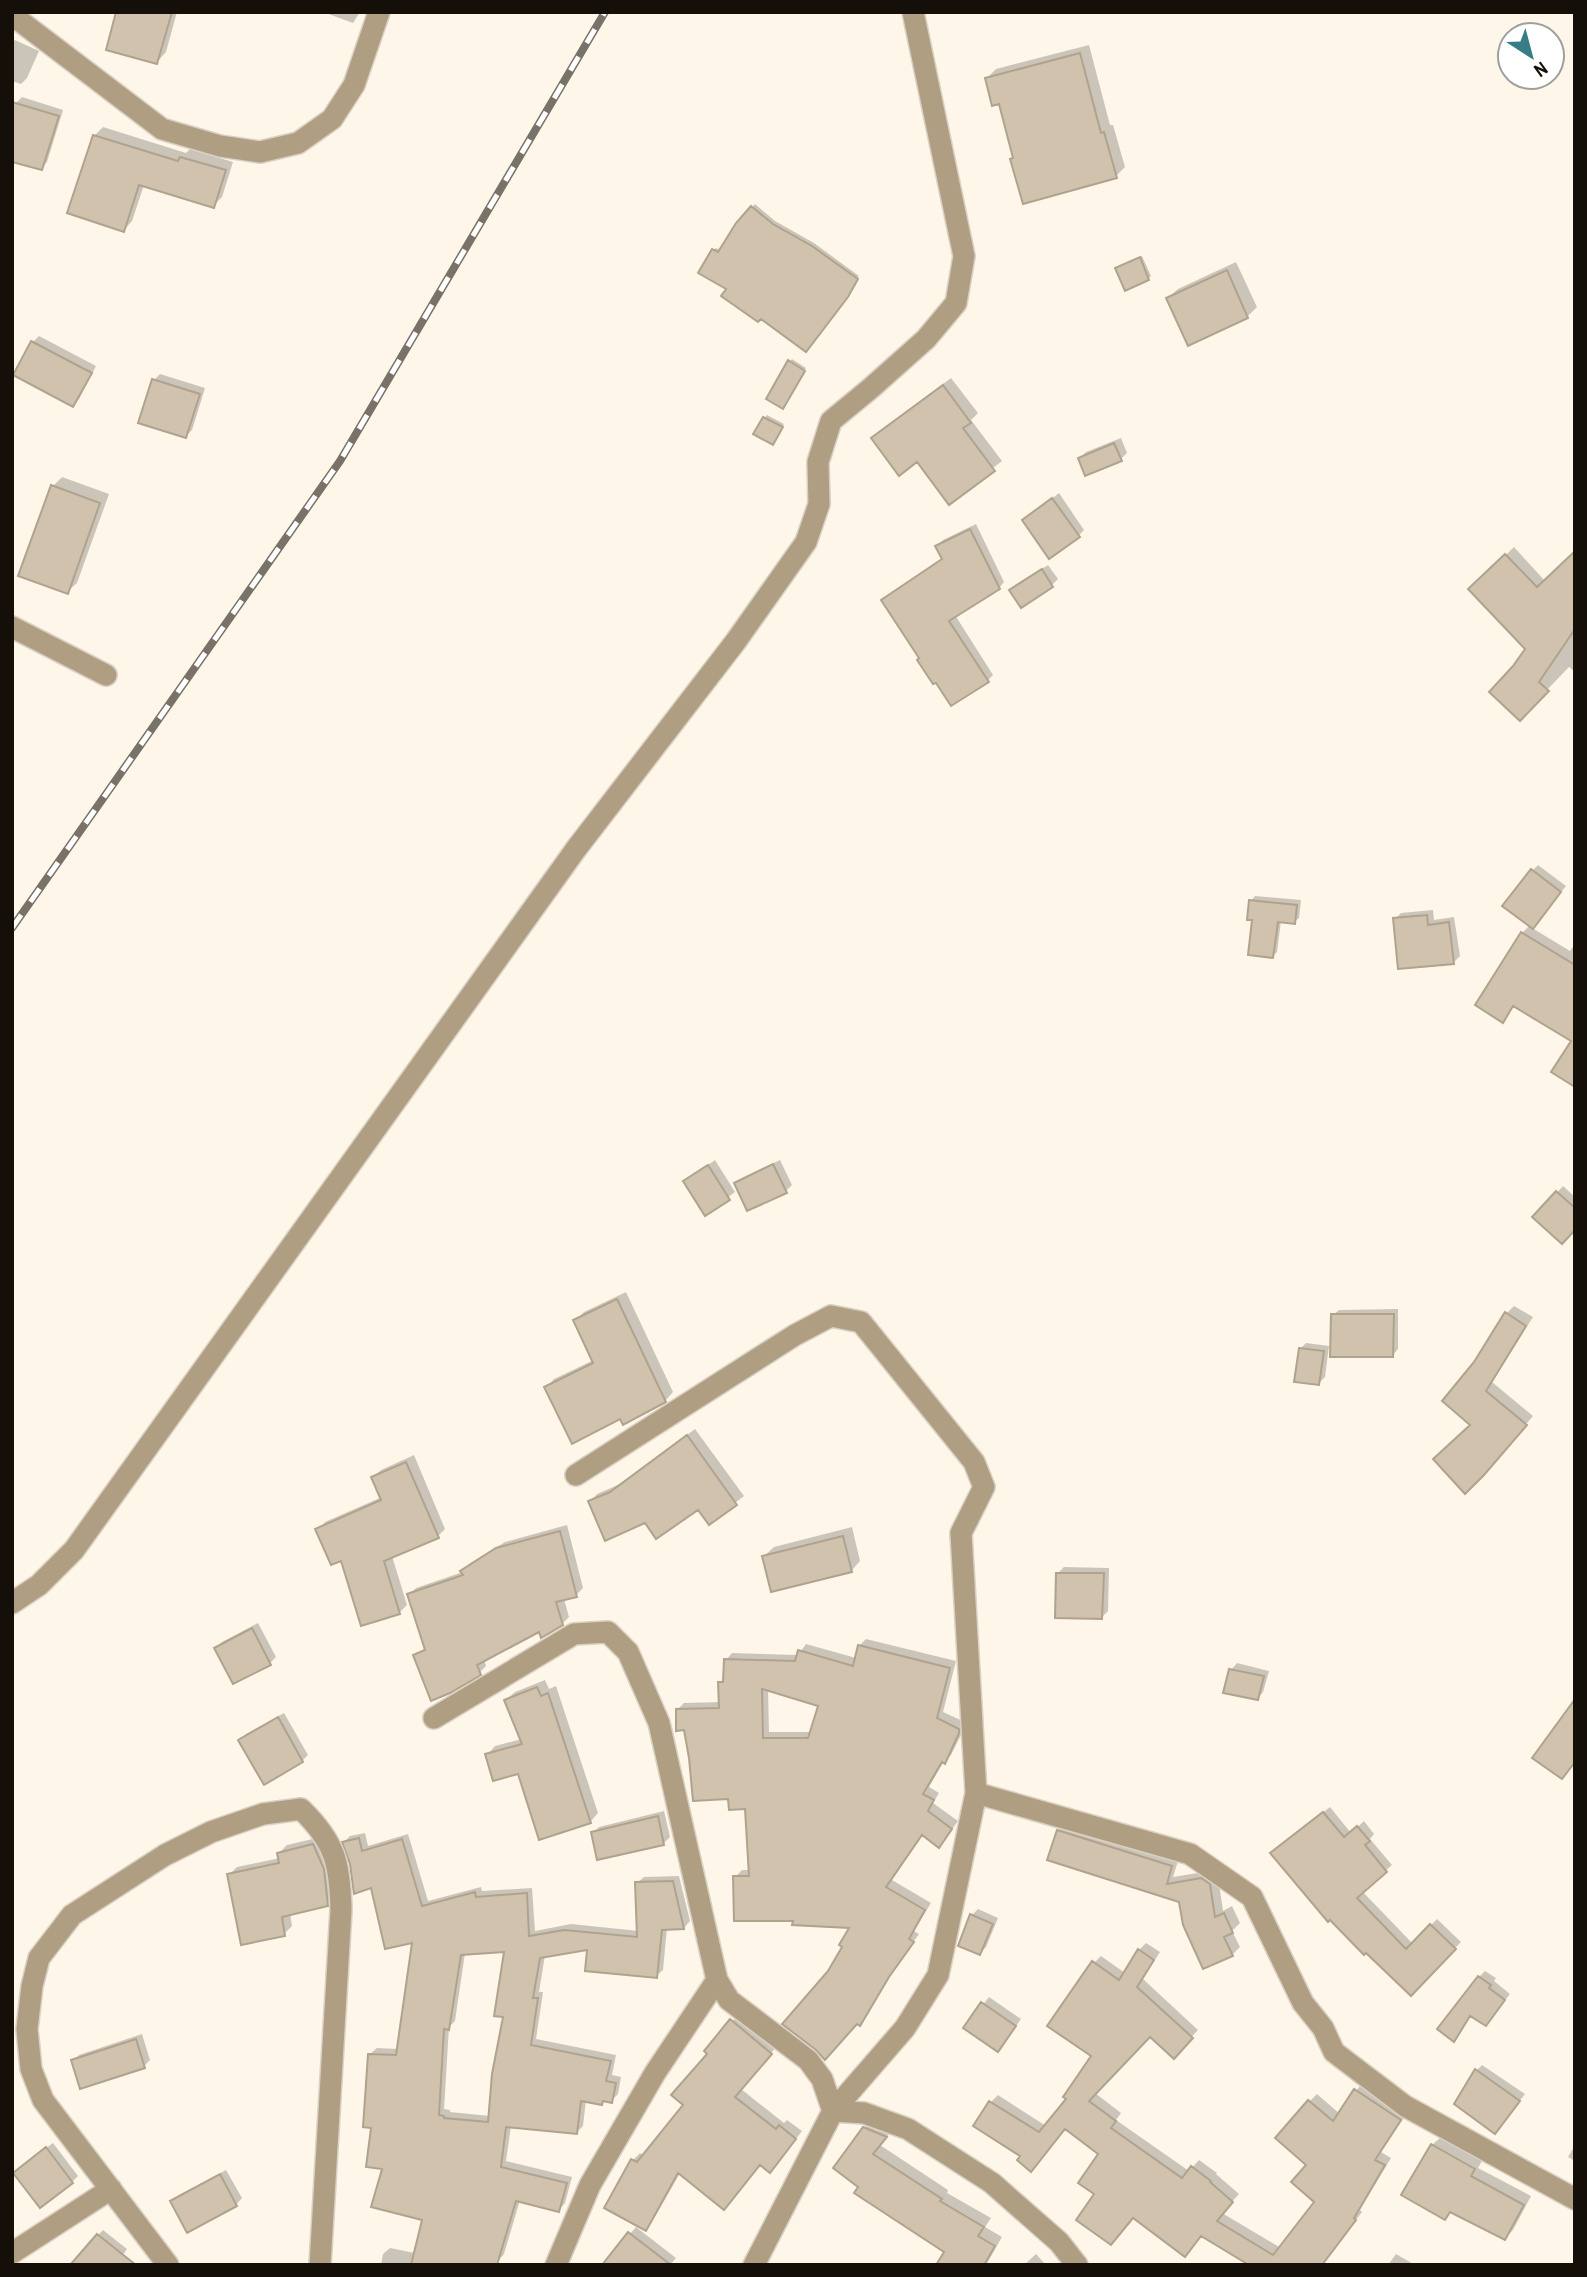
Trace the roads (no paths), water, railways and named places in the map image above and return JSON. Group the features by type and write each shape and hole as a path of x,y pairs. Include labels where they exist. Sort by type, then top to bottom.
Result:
{"street":[{"path":"12,15 162,129 220,146 260,152 298,143 332,119 355,85 379,12"},
{"path":"12,1603 39,1585 74,1550 576,849 736,640 806,542 819,504 818,462 831,421 926,339 957,303 964,256 913,12"},
{"path":"12,627 106,675"},
{"path":"576,1475 795,1335 831,1316 861,1322 974,1462 984,1487 961,1533 976,1793 938,1975 905,2028 833,2111 754,2265"},
{"path":"434,1718 573,1634 608,1632 628,1652 659,1723 717,1980 729,2000 808,2060 822,2079 833,2111"},
{"path":"976,1793 1190,1854 1252,1897 1303,2003 1322,2028 1334,2052 1405,2106 1575,2199"},
{"path":"167,2265 43,2100 31,2069 27,2029 32,1986 39,1958 72,1915 165,1855 211,1832 263,1814 301,1809 317,1824 333,1849 340,1878 341,1910 320,2265"},
{"path":"556,2265 590,2185 655,2073 717,1980"},
{"path":"833,2111 864,2113 908,2129 992,2183 1059,2242 1077,2265"},
{"path":"12,2253 111,2189"}],"railway":[{"path":"12,928 340,461 605,12"}]}
